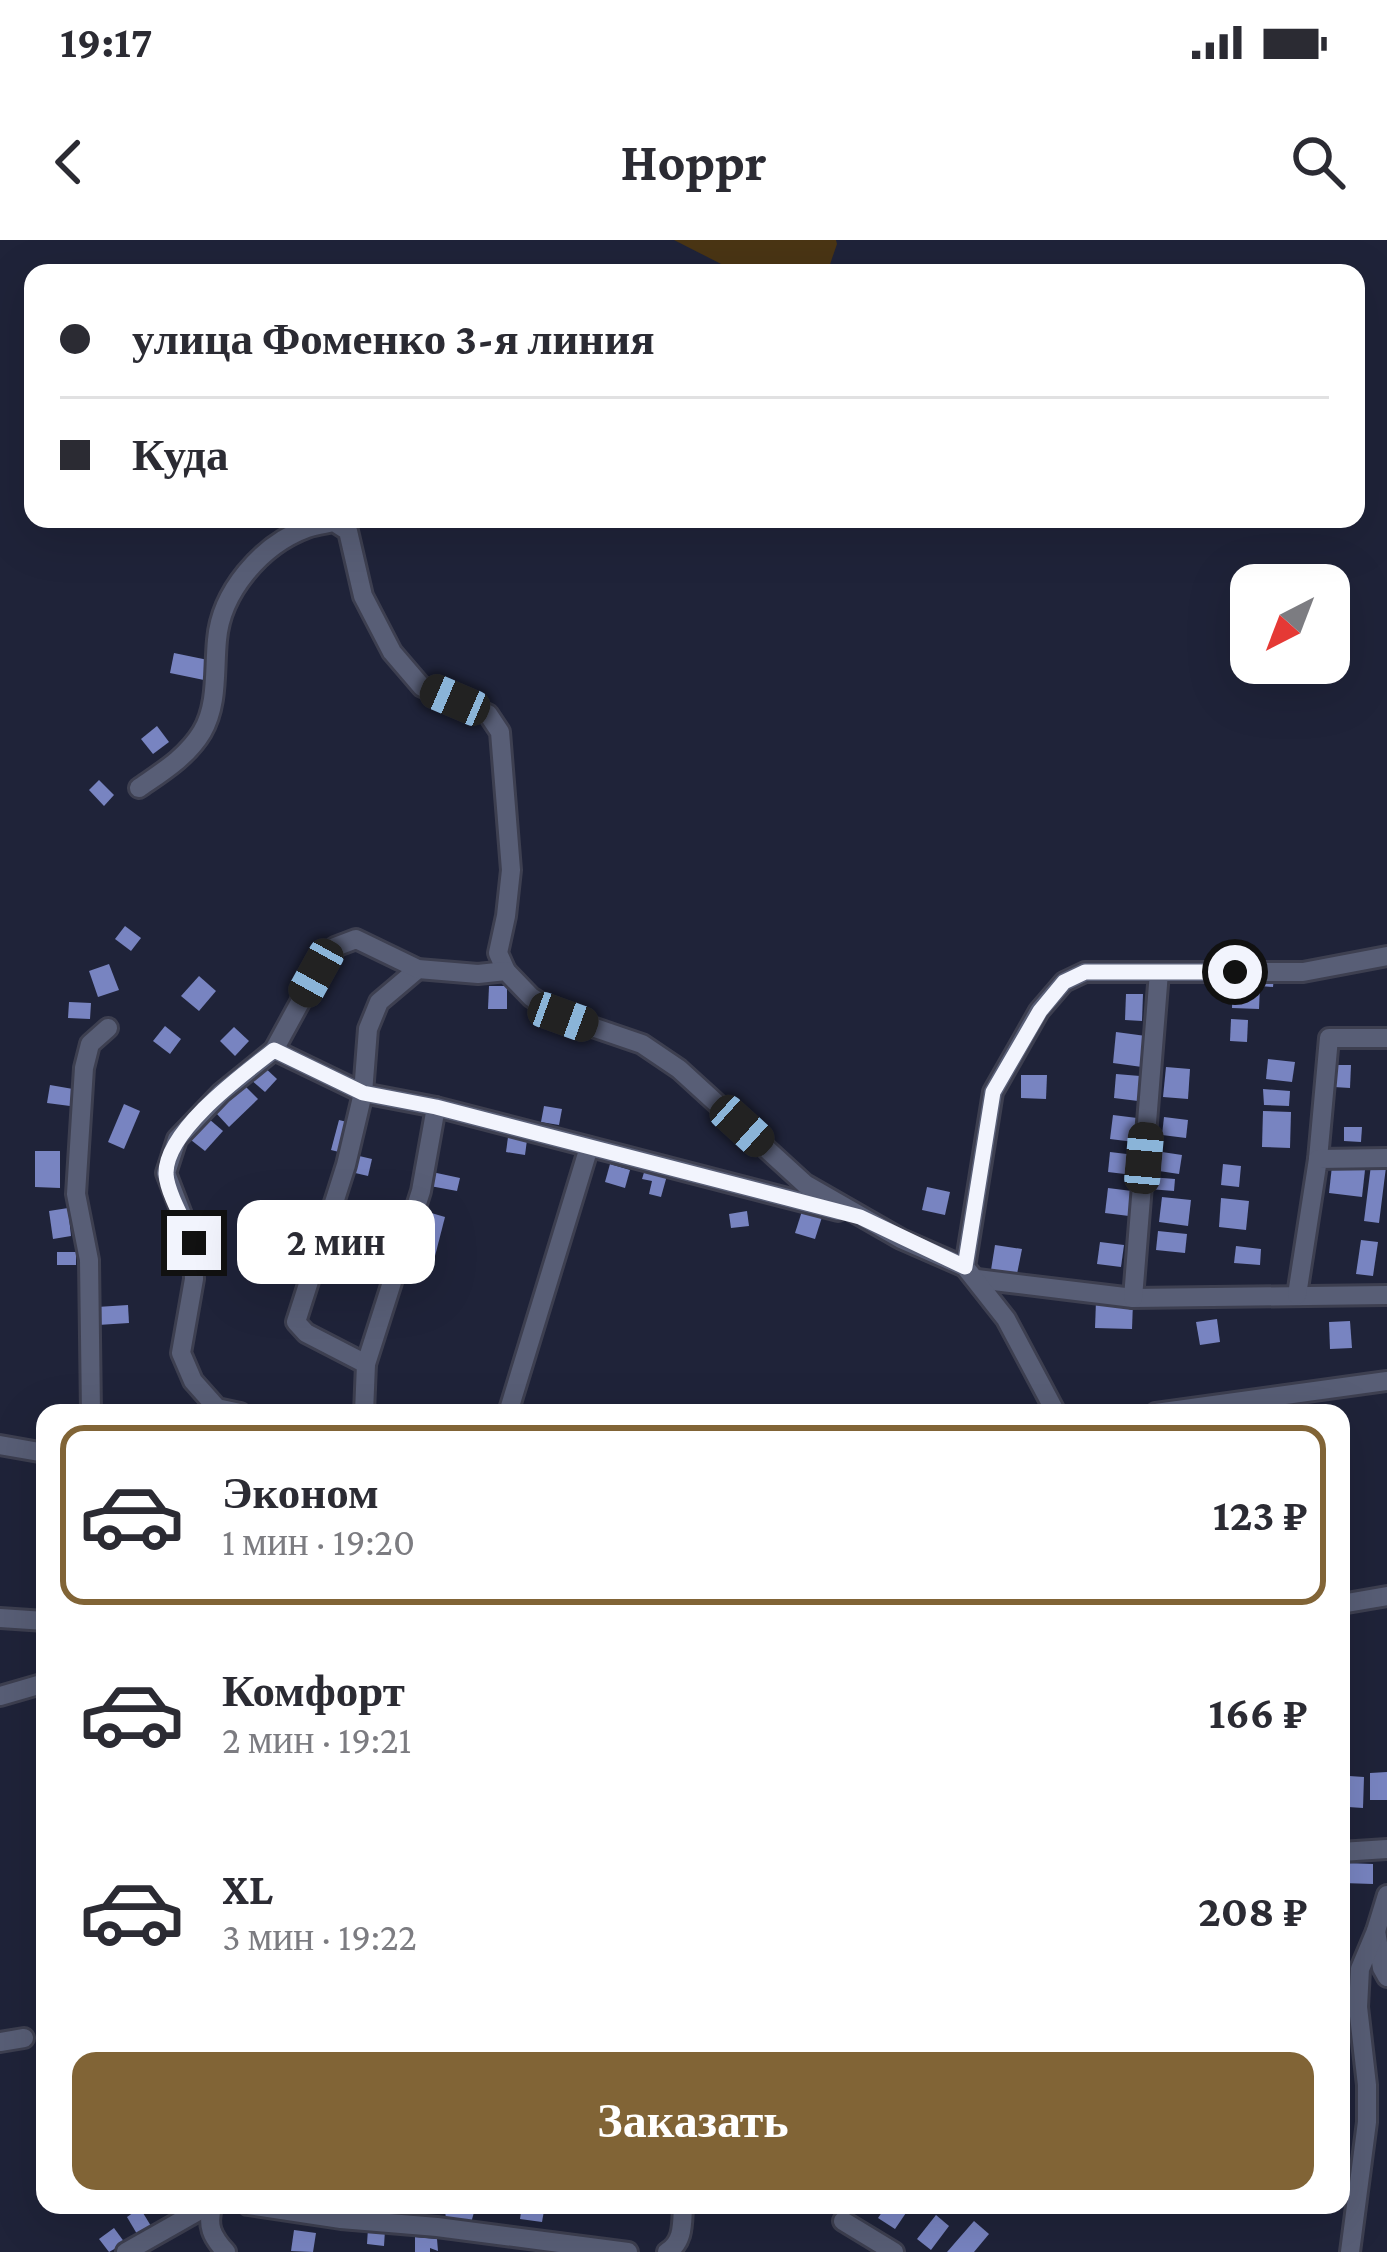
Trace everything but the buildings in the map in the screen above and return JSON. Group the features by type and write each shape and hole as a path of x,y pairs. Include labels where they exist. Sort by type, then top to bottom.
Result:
{"street":[{"path":"140,788 182,757 203,730 214,696 218,633 226,602 268,551 309,528"},
{"path":"343,528 348,531 362,596 392,652 422,687 488,714 500,732 511,870 498,953 506,971 531,997 563,1017 642,1044 679,1069 805,1184 971,1273 1132,1298 1387,1295"},
{"path":"213,1404 193,1382 181,1353 194,1279 194,1243 166,1173 177,1139 221,1093 274,1050 335,947 356,940 418,969 478,974 506,971"},
{"path":"1051,1404 1006,1319 971,1273 993,1092 1040,1011 1064,982 1085,972 1303,972 1387,956"},
{"path":"366,1364 306,1333 296,1322 346,1165 363,1093 368,1029 379,1002 418,969"},
{"path":"1132,1298 1159,972"},
{"path":"91,1404 89,1260 76,1194 84,1068 90,1044 108,1028"},
{"path":"1297,1295 1318,1159 1329,1038 1387,1038"},
{"path":"274,1050 363,1093 436,1107 860,1217"},
{"path":"364,1404 366,1364 422,1191 436,1107"},
{"path":"511,1404 590,1148"},
{"path":"1318,1159 1387,1159"},
{"path":"1221,1404 1387,1381"},
{"path":"0,1445 36,1451"},
{"path":"1350,1602 1387,1596"},
{"path":"0,1618 36,1620"},
{"path":"0,1696 36,1686"},
{"path":"1350,1851 1387,1849"},
{"path":"1350,2252 1366,2122 1360,1969 1387,1895"},
{"path":"1376,1931 1387,1977"},
{"path":"0,2042 24,2038"},
{"path":"127,2252 194,2214"},
{"path":"210,2214 213,2238 226,2252"},
{"path":"308,2214 628,2252"},
{"path":"667,2252 681,2238 682,2214"},
{"path":"843,2221 894,2252"}],"shaded area":[{"path":"674,240 836,240 837,244 830,264 721,264"}],"route":[{"path":"194,1243 166,1173 177,1139 221,1093 274,1050 363,1093 436,1107 860,1217 965,1267 993,1092 1040,1011 1064,982 1085,972 1235,972"}]}
